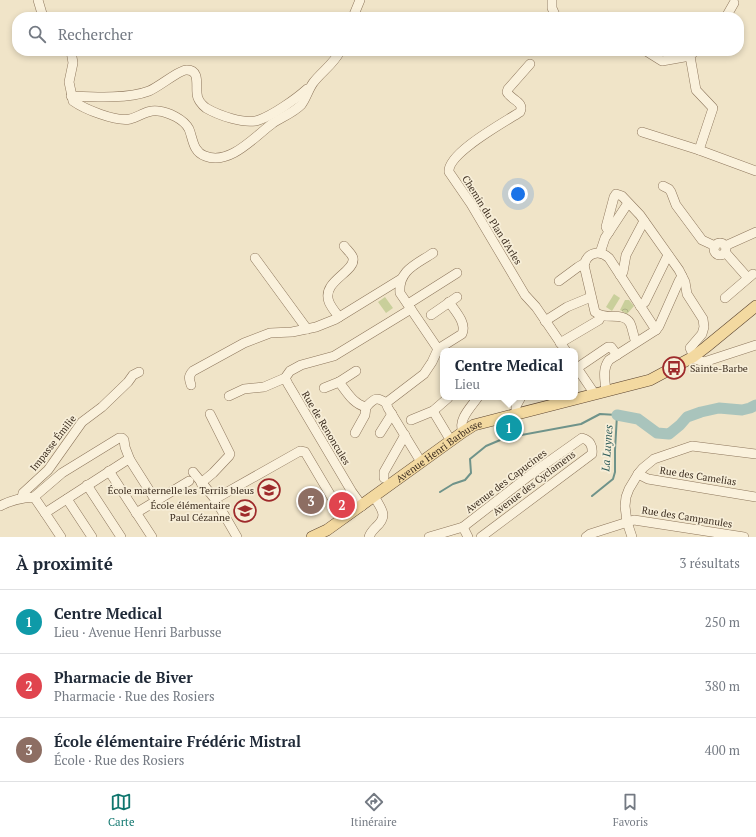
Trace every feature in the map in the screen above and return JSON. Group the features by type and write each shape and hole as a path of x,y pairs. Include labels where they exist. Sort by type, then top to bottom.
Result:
{"main road":[{"name":"Avenue Henri Barbusse","path":"578,398 650,380 693,357 756,306"},
{"name":"Avenue Henri Barbusse","path":"312,537 324,534 374,496 474,425 570,400"}],"street":[{"path":"38,0 42,12"},
{"path":"355,12 360,0"},
{"path":"552,0 554,12"},
{"path":"729,12 734,3"},
{"path":"72,56 73,63 69,82 71,96 73,101 82,108 127,120 149,111 158,110 177,118 188,128 194,145 199,152 204,156 212,158 228,156 243,148 272,124 302,104 311,85"},
{"path":"71,96 136,96 167,81 178,72 186,70 192,71 196,76 197,94 200,102 205,107 221,115 242,120 258,121 300,96 336,56"},
{"path":"654,56 662,61 683,56"},
{"path":"692,56 696,90 713,108 698,150"},
{"name":"Chemin du Plan d'Arles","path":"530,64 507,92 521,104 522,109 520,112 470,144 448,169 471,204 525,295 536,307 563,347"},
{"path":"642,132 756,171"},
{"path":"663,186 669,189 678,208 702,240 715,246 719,243 723,243 725,249 751,276 725,298"},
{"path":"609,232 606,227 616,194 620,195 644,221 682,276 687,294 704,323 702,334 690,348 693,357 704,362 756,345"},
{"path":"600,253 602,245 609,232 628,203"},
{"path":"620,275 623,272 626,255 644,221"},
{"path":"725,249 756,232"},
{"path":"339,318 329,301 328,294 331,286 336,280 352,266 353,258 344,246"},
{"path":"559,281 585,263 590,255 595,252 605,254 656,330"},
{"path":"191,385 189,378 190,374 244,343 270,333 284,333 307,329 339,318 401,278 406,271 433,253"},
{"path":"640,306 645,302 668,255"},
{"path":"255,258 307,329"},
{"path":"585,263 585,272 595,312 601,316 627,319 632,326 636,342"},
{"path":"229,396 244,390 264,387 286,378 290,371 301,365 334,356 457,273"},
{"path":"606,391 604,372 606,364 636,342 656,330 661,322 678,281 682,276"},
{"path":"401,278 400,293 438,349"},
{"path":"431,315 457,297"},
{"path":"545,321 567,307 591,297"},
{"path":"386,403 424,374 438,349 462,334 463,324 449,302"},
{"path":"563,347 599,320 601,316"},
{"path":"578,365 608,347 611,347 617,355"},
{"path":"578,369 592,390 593,394"},
{"path":"324,388 339,382 356,371"},
{"name":"Impasse Émilie","path":"22,498 23,493 48,470 82,422 102,407 128,382 133,375 139,372"},
{"name":"Rue de Renoncules","path":"286,378 296,400 362,506"},
{"path":"339,382 355,403 366,407"},
{"path":"355,433 365,415 366,407 373,400 377,398 381,399 386,403 421,462"},
{"path":"411,420 433,412 446,400"},
{"path":"463,432 461,428 463,419 476,400"},
{"path":"516,414 516,406 519,400"},
{"path":"433,412 451,441"},
{"path":"201,483 213,473 230,454 210,414"},
{"path":"380,433 392,414"},
{"path":"384,478 384,472 405,435"},
{"path":"0,506 10,500 34,497 62,473 119,438 124,440 124,447 130,460 156,501"},
{"name":"Avenue des Capucines","path":"429,537 463,527 530,475 582,438 587,439 591,444"},
{"name":"Avenue des Cyclamens","path":"481,537 592,454 593,449 591,444"},
{"path":"632,537 627,522 625,506 626,497 638,474 654,459 692,446 756,454"},
{"path":"215,499 300,451 305,452 344,518"},
{"path":"45,513 109,471 127,460 130,460"},
{"path":"109,471 152,537"},
{"path":"193,472 215,499 237,537"},
{"name":"Rue des Camelias","path":"638,474 648,479 756,496"},
{"path":"136,513 189,481"},
{"path":"87,485 121,537"},
{"path":"369,537 383,518 382,509 374,496"},
{"path":"34,497 61,537"},
{"path":"67,499 92,537"},
{"name":"Rue des Campanules","path":"586,537 590,534 634,520 718,535 744,537"},
{"path":"463,527 468,537"}],"green space":[{"path":"614,294 620,298 612,311 606,307"},
{"path":"385,297 393,308 386,313 378,302"},
{"path":"625,300 629,300 634,306 627,314 620,310"}],"waterway":[{"path":"617,415 638,419 657,433 669,434 687,417 701,412 719,408 742,410 756,405"},
{"name":"La Luynes","path":"440,492 453,484 465,480 471,473 470,459 486,446 505,438 581,424 600,414 617,415 615,472 613,479 592,496"}],"place":[{"name":"Sainte-Barbe","path":"674,368"},
{"name":"Centre Medical","path":"509,428"},
{"name":"École maternelle les Terrils bleus","path":"269,490"},
{"name":"École élémentaire Frédéric Mistral","path":"311,501"},
{"name":"Pharmacie de Biver","path":"342,505"},
{"name":"École élémentaire Paul Cézanne","path":"245,511"}]}
